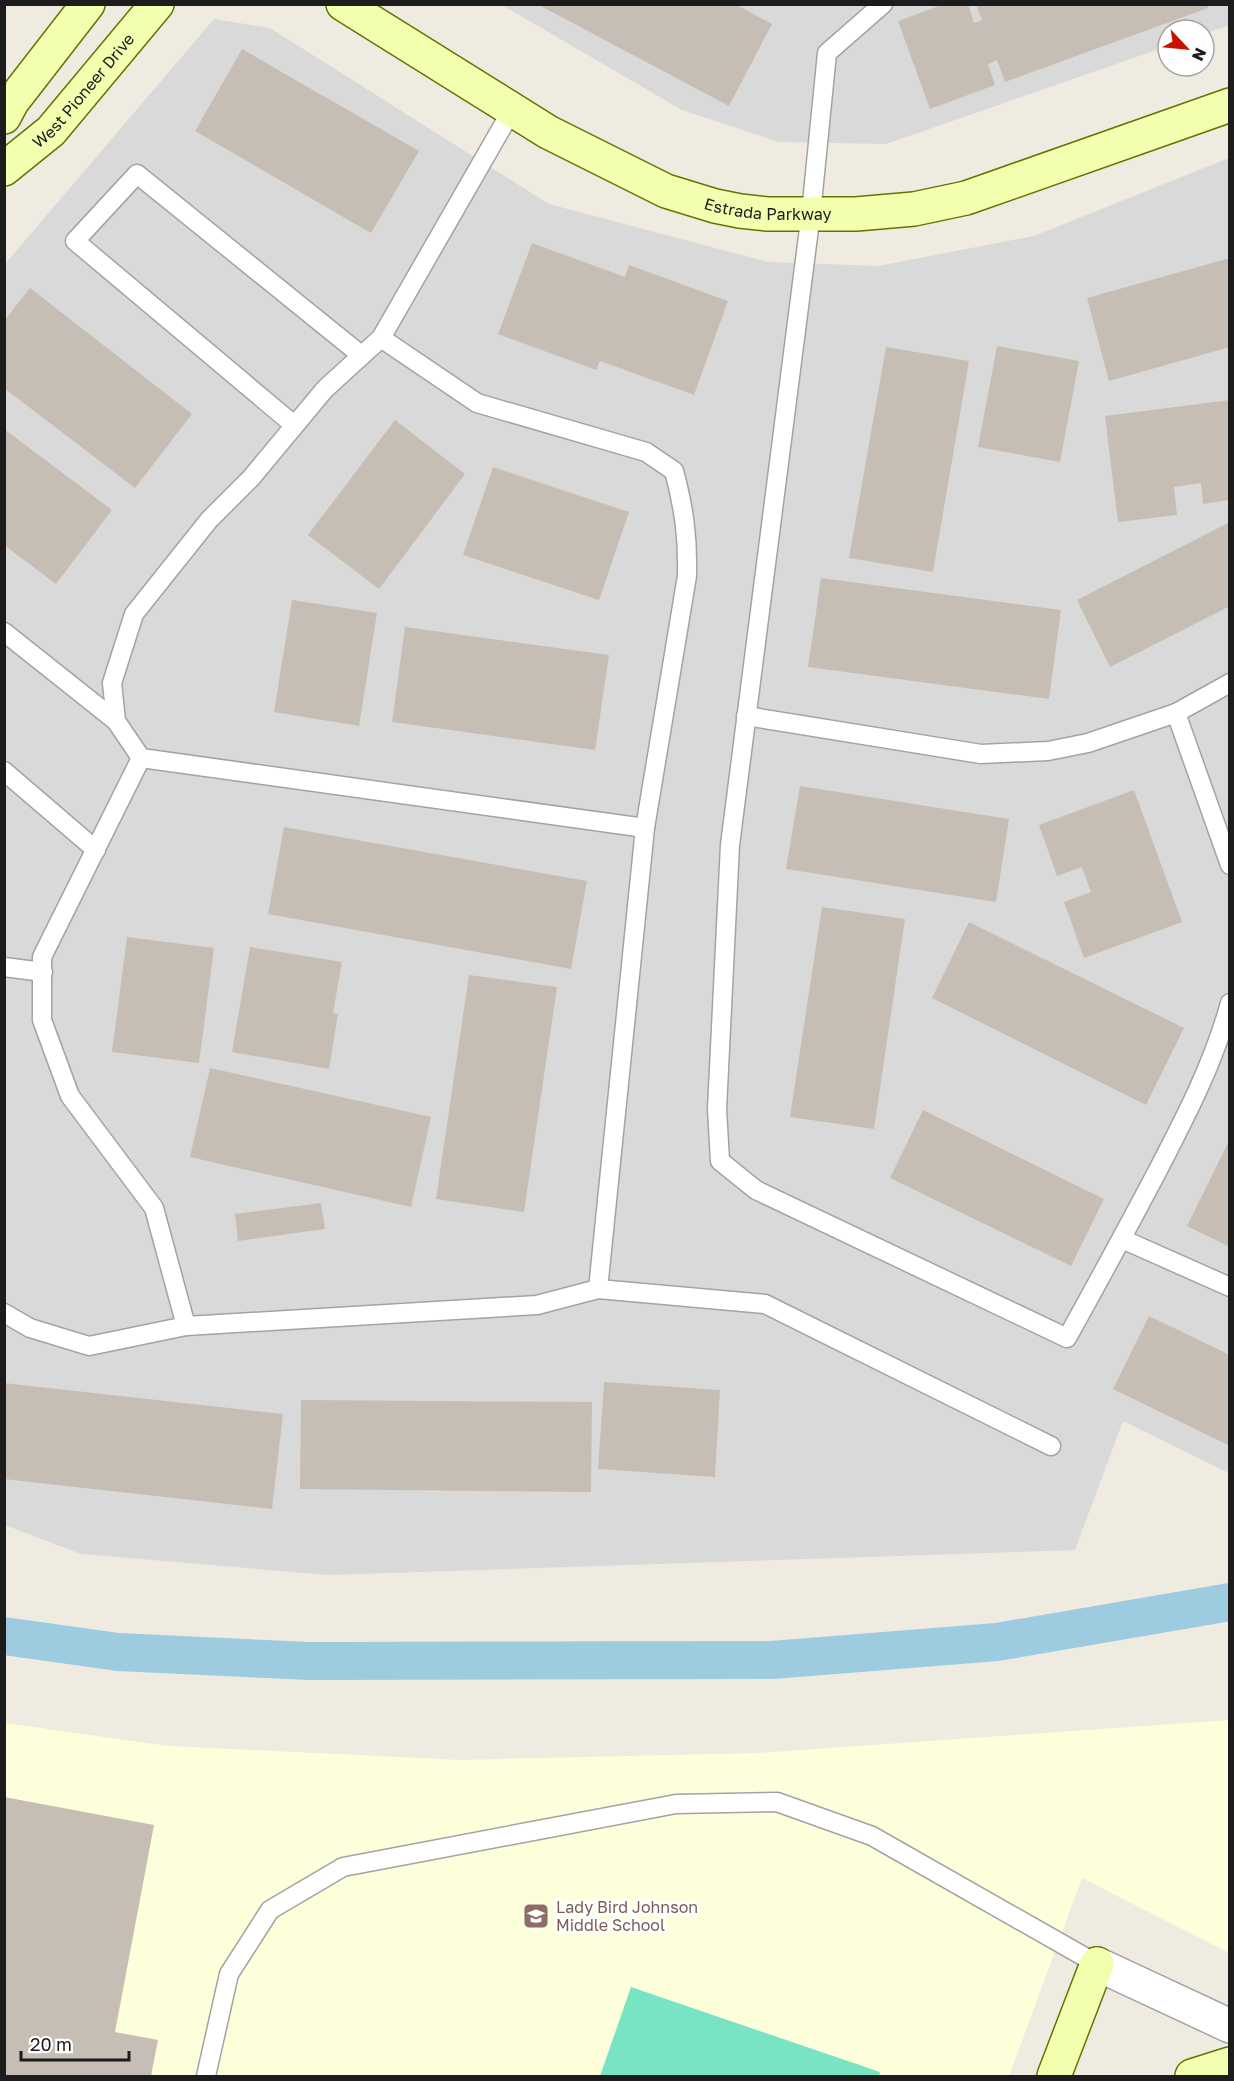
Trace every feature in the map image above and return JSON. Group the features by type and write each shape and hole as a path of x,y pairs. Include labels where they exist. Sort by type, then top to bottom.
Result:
{"street":[{"path":"4,117 12,102 88,4"},
{"name":"West Pioneer Drive","path":"4,169 51,132 157,4"},
{"name":"Estrada Parkway","path":"343,4 548,132 666,191 740,212 856,214 914,209 966,198 1230,105"},
{"path":"1054,2076 1097,1964 1230,2026"},
{"path":"1192,2076 1230,2064"}],"lane":[{"path":"882,4 827,53 811,213 730,845 717,1109 720,1161 756,1190 1067,1338 1177,1133 1209,1065 1230,1003"},
{"path":"116,721 112,683 134,614 209,520 251,478 325,389 381,338 512,110"},
{"path":"294,425 75,241 137,174 362,355"},
{"path":"381,338 477,403 646,452 674,471 683,504 688,540 687,576 645,828 598,1289"},
{"path":"4,632 116,721 141,758 645,828"},
{"path":"746,716 981,754 1048,752 1088,743 1176,713 1230,683"},
{"path":"1176,713 1230,865"},
{"path":"141,758 42,957 42,1020 70,1096 154,1208 186,1326"},
{"path":"4,771 96,849"},
{"path":"4,967 43,972"},
{"path":"1122,1239 1230,1287"},
{"path":"4,1313 30,1328 89,1346 186,1326 537,1305 598,1289 765,1304 1051,1446"},
{"path":"206,2076 229,1974 270,1910 343,1867 676,1804 777,1802 872,1836 1097,1964"}],"shaded area":[{"path":"1229,4 1230,25 1216,30 1216,18 1156,18 1156,50 886,144 779,142 682,110 502,5"},
{"path":"214,19 270,28 549,204 768,262 878,266 1034,236 1229,158 1229,1473 1123,1421 1075,1550 329,1575 81,1554 5,1525 5,264"},
{"name":"Lady Bird Johnson Middle School","path":"1229,1720 1229,1953 1082,1878 1009,2076 5,2076 5,1723 168,1746 460,1760 758,1753"}],"green space":[{"path":"631,1987 880,2072 879,2076 600,2076"}],"building":[{"path":"537,4 735,4 772,24 729,106"},
{"path":"944,4 968,4 974,23 982,20 976,4 1207,4 1208,8 1181,18 1156,18 1156,27 1005,82 997,60 988,64 995,85 930,109 898,21"},
{"path":"242,49 419,151 371,233 195,131"},
{"path":"532,243 625,277 629,265 728,301 694,395 600,361 596,370 498,334"},
{"path":"1230,258 1230,347 1109,381 1087,298"},
{"path":"30,288 192,414 135,488 4,388 4,321"},
{"path":"997,346 1079,361 1060,462 978,447"},
{"path":"886,347 969,361 933,572 849,558"},
{"path":"1230,400 1230,500 1203,504 1201,483 1174,487 1177,515 1118,522 1105,416"},
{"path":"395,420 465,474 379,589 308,535"},
{"path":"4,429 112,510 56,584 4,545"},
{"path":"493,467 629,512 599,600 463,555"},
{"path":"1230,522 1230,606 1110,667 1077,600"},
{"path":"821,578 1061,610 1049,699 808,667"},
{"path":"292,600 377,613 359,726 274,712"},
{"path":"405,627 609,655 595,750 392,722"},
{"path":"800,786 1009,819 996,902 786,869"},
{"path":"1134,790 1182,922 1084,958 1064,902 1091,892 1082,867 1057,876 1039,825"},
{"path":"284,827 587,881 571,969 268,914"},
{"path":"822,907 905,919 874,1129 790,1117"},
{"path":"969,922 1184,1028 1146,1105 932,998"},
{"path":"127,937 214,948 199,1063 112,1052"},
{"path":"250,947 342,962 333,1013 338,1014 329,1069 232,1052"},
{"path":"469,975 557,987 524,1212 436,1199"},
{"path":"210,1068 431,1117 411,1207 190,1157"},
{"path":"923,1110 1104,1199 1071,1266 890,1178"},
{"path":"1230,1139 1230,1247 1187,1226"},
{"path":"321,1203 325,1229 238,1241 235,1214"},
{"path":"1149,1316 1230,1355 1230,1446 1113,1389"},
{"path":"604,1382 720,1390 715,1477 598,1469"},
{"path":"4,1383 283,1414 272,1509 4,1479"},
{"path":"301,1400 592,1402 591,1492 300,1489"},
{"path":"4,1797 154,1825 115,2032 158,2040 151,2076 4,2076"}],"waterway":[{"path":"4,1636 118,1652 309,1661 772,1660 997,1642 1230,1602"}],"place":[{"name":"Lady Bird Johnson Middle School","path":"536,1916"}]}
